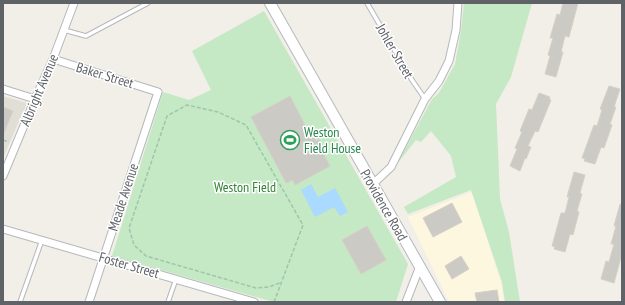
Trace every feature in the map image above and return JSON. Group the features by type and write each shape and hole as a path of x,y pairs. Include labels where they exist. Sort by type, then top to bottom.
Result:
{"main road":[{"name":"Providence Road","path":"270,3 372,185 440,302"}],"street":[{"name":"Albright Avenue","path":"3,176 34,99 53,59 74,3"},
{"path":"372,185 391,167 425,99 439,81 449,61 456,30 458,3"},
{"name":"Baker Street","path":"53,59 158,92"},
{"path":"3,89 34,99"},
{"name":"Meade Avenue","path":"89,302 158,92"},
{"name":"Foster Street","path":"3,229 254,302"},
{"path":"406,302 420,266"}],"lane":[{"path":"63,30 86,36 148,3"},
{"name":"Johler Street","path":"367,3 412,80 425,99"},
{"path":"20,302 42,240"},
{"path":"168,302 176,279"}],"path":[{"path":"274,302 282,282 303,225 246,125 218,112 187,105 167,116 129,228 134,245 146,256 256,288 269,287 282,282"},
{"path":"3,140 11,143"}],"shaded area":[{"path":"3,96 27,103 3,158"},
{"path":"472,192 501,283 504,302 449,302 408,217"}],"green space":[{"path":"464,3 532,3 511,77 496,104 500,199 509,232 520,302 505,302 502,282 471,190 408,214 404,207 456,177 451,156 431,131 421,142 416,140 397,164 432,99 439,93 455,64"},
{"name":"Weston Field","path":"264,11 408,264 396,302 274,302 112,256 163,92 189,100 211,90 192,51"}],"water":[{"path":"311,184 318,197 335,188 348,212 340,216 334,207 315,217 301,190"}],"building":[{"path":"563,3 578,3 569,37 565,36 561,52 563,52 556,77 545,74 553,38 550,38 557,14 560,15"},
{"path":"609,86 620,89 610,124 612,125 604,148 601,147 595,164 584,161 585,159 582,158 594,125 597,126 602,110 600,109"},
{"path":"539,93 550,97 549,99 551,100 538,132 535,131 528,146 531,147 520,171 510,166 517,149 515,148 522,132 520,131 529,109 532,110"},
{"name":"Weston Field House","path":"290,96 306,127 309,126 316,141 319,139 324,149 322,151 330,166 295,185 293,180 286,183 251,117"},
{"path":"3,107 13,111 3,135"},
{"path":"574,172 585,175 577,211 579,212 573,235 570,234 565,252 554,249 555,247 552,246 561,213 565,213 569,197 567,197"},
{"path":"452,203 462,222 433,237 423,218"},
{"path":"620,204 622,205 622,254 614,283 601,279 606,261 609,262 614,244 611,244"},
{"path":"367,226 386,260 361,274 342,240"},
{"path":"461,256 469,269 452,279 445,266"},
{"path":"497,290 499,302 477,302 475,293"}],"place":[{"name":"Weston Field House","path":"290,140"}]}
